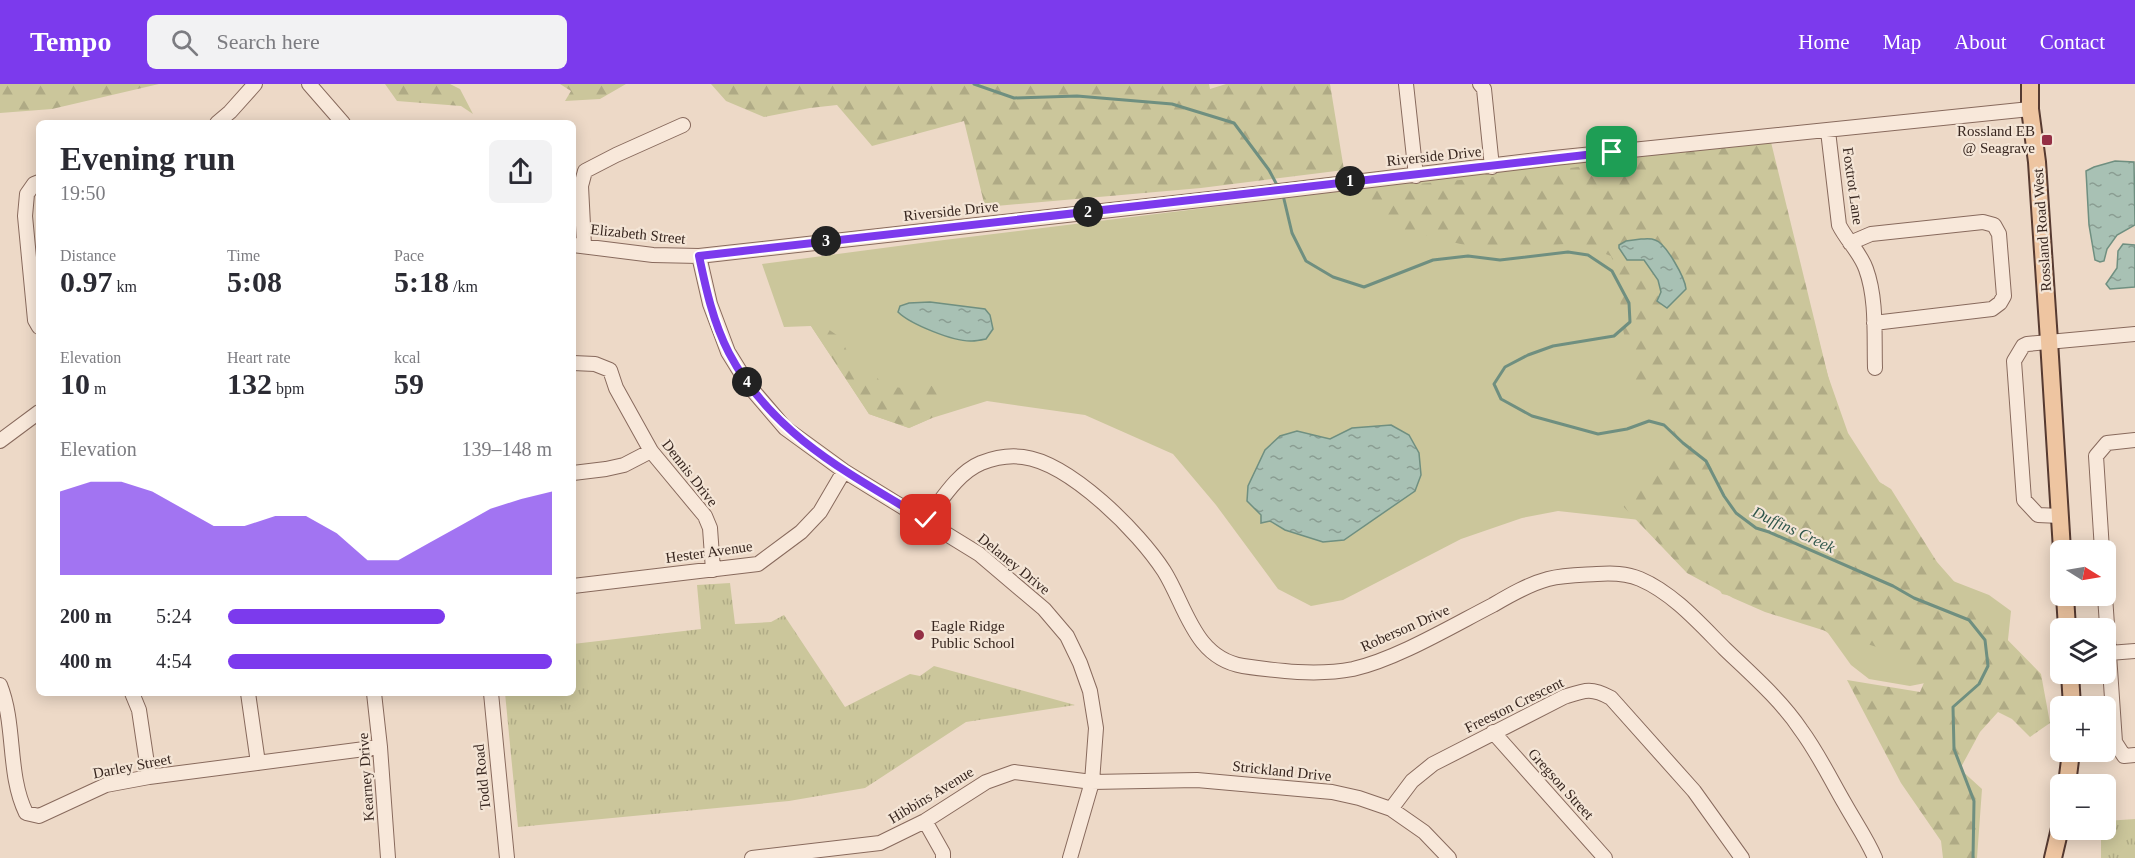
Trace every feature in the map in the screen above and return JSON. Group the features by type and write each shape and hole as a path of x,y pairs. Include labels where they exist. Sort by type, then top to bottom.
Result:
{"main road":[{"name":"Rossland Road West","path":"2030,84 2061,540"},
{"path":"2053,858 2057,840"}],"street":[{"path":"221,120 255,84"},
{"path":"309,84 340,120"},
{"path":"1406,84 1416,176"},
{"path":"1480,84 1484,89 1492,167"},
{"name":"Riverside Drive","path":"699,256 1416,176 1554,158 2030,109"},
{"path":"579,245 581,186 585,171 683,125"},
{"name":"Foxtrot Lane","path":"1828,131 1839,225 1857,249 1866,268 1871,287 1874,323"},
{"path":"36,183 27,194 25,216 36,322"},
{"path":"1851,243 1872,234 1983,222 1994,225 1999,234 2004,296 1997,306 1992,309 1874,323 1875,368"},
{"name":"Elizabeth Street","path":"579,245 653,255 699,256"},
{"name":"Delaney Drive","path":"699,256 710,304 728,352 749,387 785,428 844,471 979,554 1044,609 1067,636 1093,699 1096,728 1092,782 1070,858"},
{"path":"2060,516 2038,515 2024,500 2014,361 2023,346 2049,341 2135,334"},
{"name":"Dennis Drive","path":"576,363 595,364 609,370 616,388 651,451 705,516 710,528 713,570"},
{"path":"0,441 36,414"},
{"path":"2101,540 2096,456 2107,443 2135,440"},
{"path":"576,473 624,465 651,451"},
{"name":"Roberson Drive","path":"926,520 958,478 978,464 1004,457 1023,457 1040,461 1068,476 1112,510 1133,531 1164,571 1197,635 1209,651 1221,659 1239,665 1293,672 1328,673 1354,669 1381,660 1458,623 1523,588 1549,579 1617,573 1638,578 1662,591 1707,631 1801,729 1875,858"},
{"name":"Hester Avenue","path":"576,586 758,564 801,532 820,512 844,471"},
{"path":"2116,652 2135,651"},
{"path":"2111,684 2115,742 2124,756 2135,756"},
{"name":"Darley Street","path":"0,685 11,736 18,797 26,813 39,816 106,785 149,777 380,747"},
{"name":"Freeston Crescent","path":"1391,809 1412,781 1433,764 1564,697 1586,689 1611,698 1694,791 1742,858"},
{"path":"133,696 139,710 149,777"},
{"path":"248,696 258,763"},
{"name":"Kearney Drive","path":"374,696 388,858"},
{"name":"Todd Road","path":"491,696 507,858"},
{"name":"Gregson Street","path":"1493,732 1605,858"},
{"name":"Hibbins Avenue","path":"752,858 880,843 925,821 966,793 1000,775 1014,772 1092,782"},
{"name":"Strickland Drive","path":"1092,782 1197,780 1332,792 1391,809 1424,832 1449,858"},
{"path":"925,821 943,853 943,858"}],"green space":[{"path":"0,84 159,84 52,109 0,113"},
{"path":"385,84 450,84 460,89 473,114 461,106 397,101"},
{"path":"560,84 626,84 600,99 565,101 571,91"},
{"path":"711,84 1209,84 1210,89 1226,84 1330,84 1344,170 1201,188 985,207 964,121 872,146 837,105 764,117 726,101"},
{"path":"1770,138 1828,376 1851,460 1858,469 1891,489 1937,562 1988,620 2041,674 2050,723 2030,737 2012,719 1998,712 1980,732 1960,769 1982,789 1977,858 1943,858 1941,841 1901,783 1847,680 1920,692 1926,678 1899,654 1765,612 1687,573 1620,503 1644,477 1674,456 1678,438 1634,378 1620,316 1621,282 1611,256 1576,243 1481,249 1407,231 1376,215 1354,190 1544,172"},
{"path":"1766,139 1828,376 1848,433 1940,576 1989,595 2011,611 2007,649 1971,674 1910,686 1869,679 1851,665 1828,633 1807,619 1762,603 1722,594 1711,576 1649,521 1558,511 1522,518 1461,539 1343,600 1311,606 1278,589 1216,505 1173,454 1085,415 987,401 932,418 909,428 869,414 811,326 784,327 762,264 936,241"},
{"path":"815,320 841,338 855,369 875,375 887,390 895,387 902,388 909,402 923,381 950,396 932,418 909,428 869,414 811,326"},
{"path":"730,583 735,624 771,622 784,615 845,707 910,674 920,676 934,666 1075,705 966,722 865,788 789,801 518,827 505,696 576,696 576,644 701,629 697,585"},
{"path":"2135,819 2135,858 2101,858 2101,840 2116,840 2116,820"}],"water":[{"path":"2115,161 2134,162 2135,225 2117,235 2107,249 2104,261 2100,262 2095,260 2089,225 2086,171"},
{"path":"1653,239 1664,247 1679,269 1685,284 1686,289 1667,308 1657,301 1661,292 1658,280 1644,260 1627,260 1619,248 1619,245 1626,241"},
{"path":"2123,244 2135,245 2135,287 2110,289 2106,284 2117,268 2118,251"},
{"path":"930,302 985,309 990,315 993,329 986,339 964,341 922,327 898,312 900,306 909,303"},
{"path":"1391,425 1409,435 1419,453 1421,475 1415,491 1344,540 1323,542 1285,530 1270,521 1261,523 1261,515 1247,501 1248,486 1265,450 1280,436 1297,431 1330,439 1352,428"}],"waterway":[{"name":"Duffins Creek","path":"974,84 1014,98 1077,96 1172,104 1234,123 1269,170 1278,187"},
{"name":"Duffins Creek","path":"1283,195 1292,233 1306,261 1333,277 1364,287 1433,260 1468,256 1500,260 1568,252 1588,255 1612,271 1629,303 1630,322 1614,336 1553,346 1505,367 1494,384 1501,399 1532,416 1598,434 1627,429 1649,421 1664,425 1706,461 1724,496 1736,513 1756,528 1969,620 1985,640 1988,666 1979,684 1953,707 1954,749 1974,801 1973,858"}],"place":[{"name":"Rossland EB @ Seagrave","path":"2047,140"},
{"name":"Eagle Ridge Public School","path":"919,635"}],"route":[{"path":"926,520 815,451 785,428 749,387 728,352 716,322 699,256 1612,152"}]}
